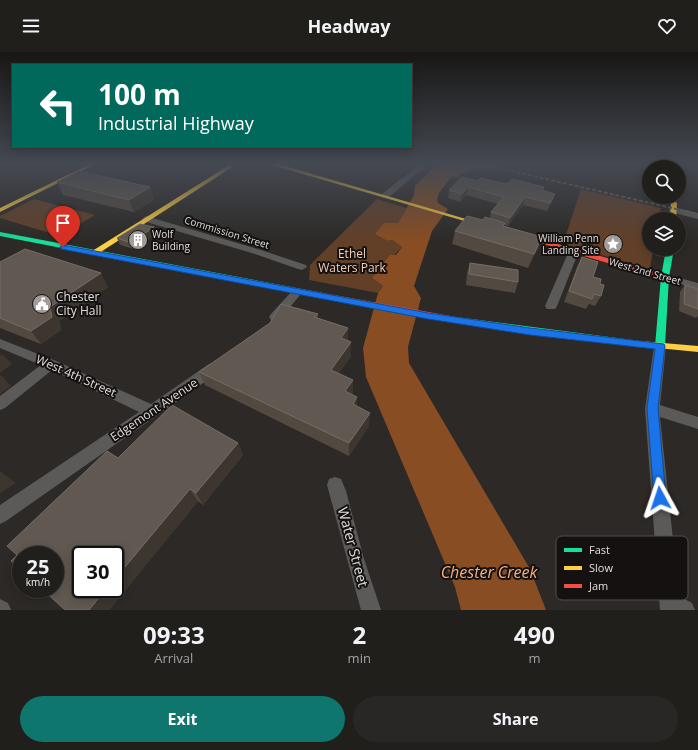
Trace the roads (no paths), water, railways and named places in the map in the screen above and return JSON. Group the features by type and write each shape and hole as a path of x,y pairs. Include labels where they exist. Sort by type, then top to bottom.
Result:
{"street":[{"path":"0,210 40,190"},
{"path":"93,253 193,190"},
{"name":"West 2nd Street","path":"364,190 698,286"},
{"path":"385,196 392,190"},
{"path":"673,211 698,216"},
{"name":"Commission Street","path":"146,220 258,252 302,267"},
{"path":"0,234 428,316 530,331 660,346 698,348"},
{"path":"551,306 574,251"},
{"path":"666,536 652,408 660,346 665,277 669,256"},
{"path":"268,325 297,292"},
{"name":"West 4th Street","path":"0,343 51,364 152,411"},
{"name":"Edgemont Avenue","path":"0,515 222,363"},
{"path":"0,404 51,364"},
{"path":"652,408 698,423"},
{"name":"Water Street","path":"335,485 338,491 355,559 371,610"}],"water":[{"name":"Chester Creek","path":"415,190 441,190 437,200 438,203 448,209 432,231 414,286 421,298 408,347 409,363 530,569 546,610 461,610 455,587 366,377 363,348 378,293 383,286 372,278 390,255 396,255 402,247 392,240 387,241 375,234 384,223 398,223 414,195"}],"railway":[{"path":"594,190 698,214"}],"place":[{"name":"Wolf Building","path":"138,240"},
{"name":"William Penn Landing Site","path":"613,244"},
{"name":"Chester City Hall","path":"42,304"}],"park label":[{"name":"Ethel Waters Park","path":"352,261"}]}
